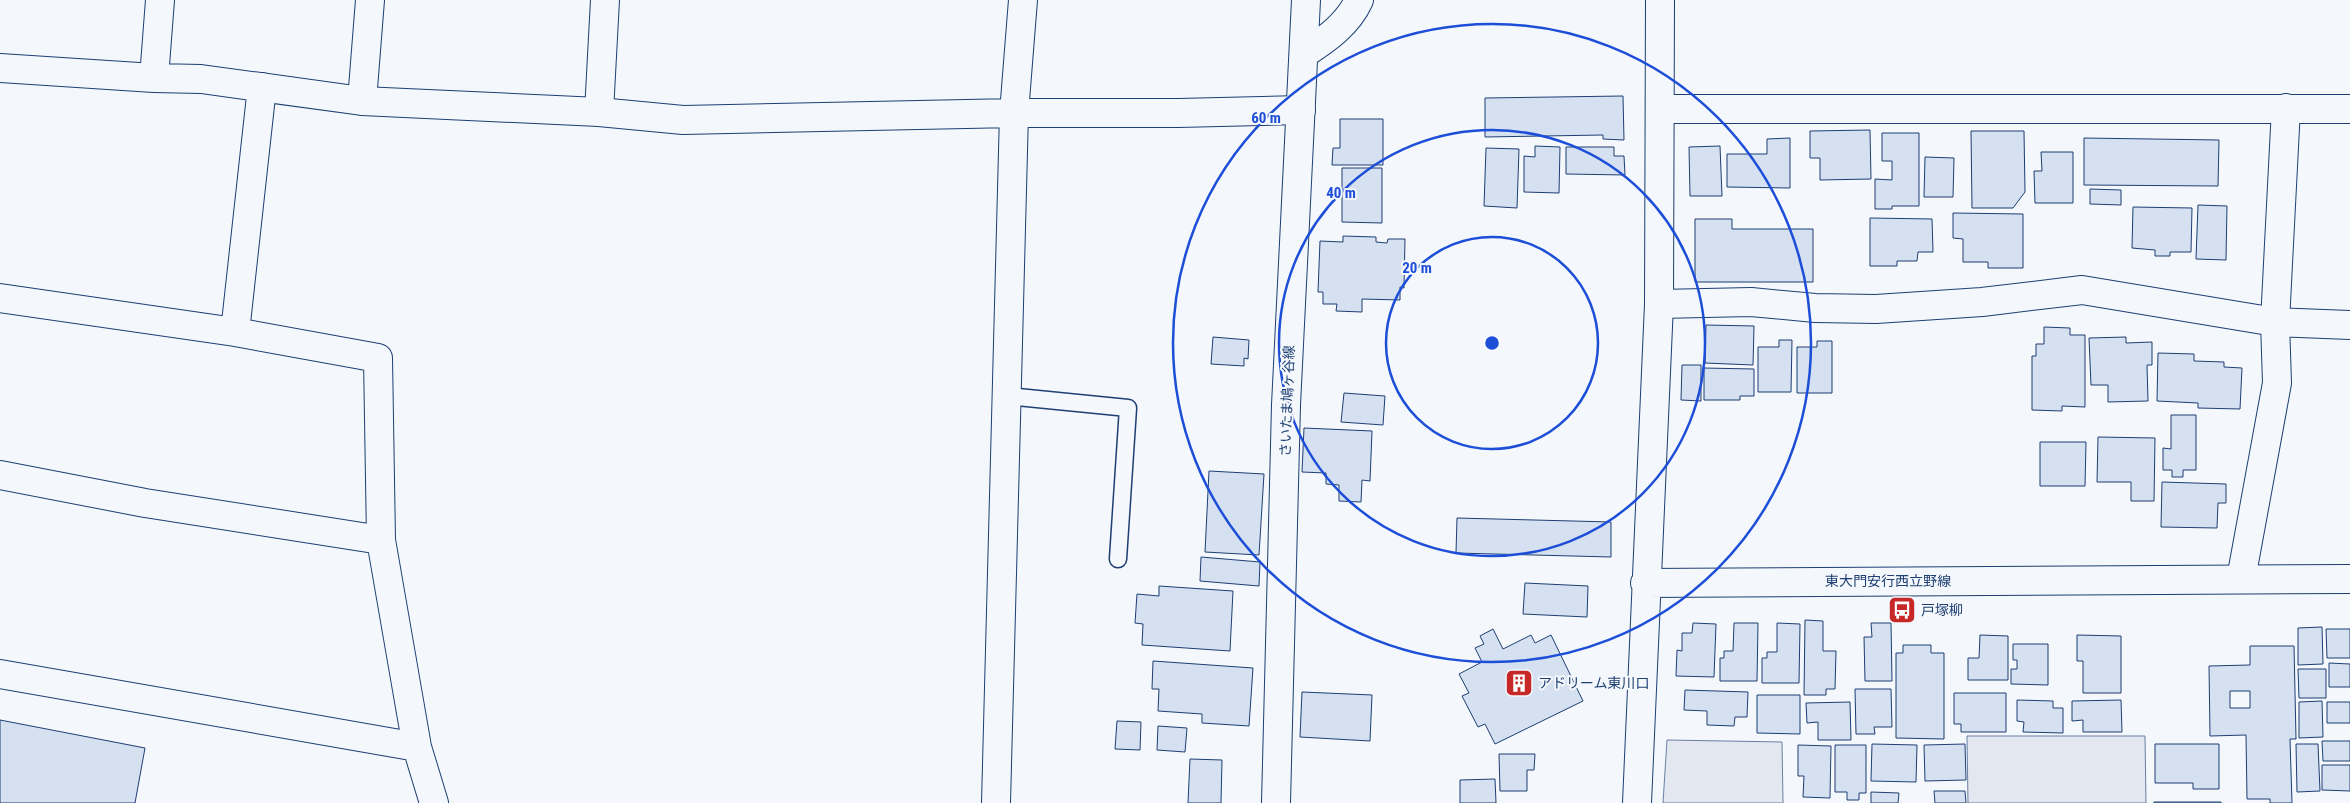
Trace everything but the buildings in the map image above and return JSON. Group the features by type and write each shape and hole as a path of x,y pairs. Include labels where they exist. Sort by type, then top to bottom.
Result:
{"street":[{"path":"154,78 160,0"},
{"path":"362,101 370,0"},
{"path":"599,112 605,0"},
{"path":"996,803 1014,113 1023,0"},
{"name":"さいたま鳩ヶ谷線","path":"1276,803 1286,405 1305,53 1306,0"},
{"path":"1305,53 1330,37 1354,11 1359,0"},
{"path":"1637,803 1645,583 1659,304 1660,0"},
{"path":"0,68 154,78 201,79 362,101 599,112 683,120 1014,113 1178,113 1301,110"},
{"path":"234,332 262,88"},
{"path":"2241,579 2277,383 2275,322 2286,108"},
{"path":"1660,109 2350,109"},
{"path":"1659,304 1751,302 1815,308 1876,309 1982,302 2082,290 2275,322 2350,325"},
{"path":"0,298 234,332 378,358 381,540 417,747 434,803"},
{"path":"0,475 146,503 381,540"},
{"name":"東大門安行西立野線","path":"1645,583 2350,579"},
{"path":"0,674 417,747"}],"lane":[{"path":"1007,396 1128,408 1118,558"}],"shaded area":[{"path":"1967,736 2145,736 2146,803 1968,803"},
{"path":"1667,740 1782,742 1783,803 1663,803"}],"place":[{"name":"戸塚柳","path":"1902,610"},
{"name":"アドリーム東川口","path":"1519,683"}]}
